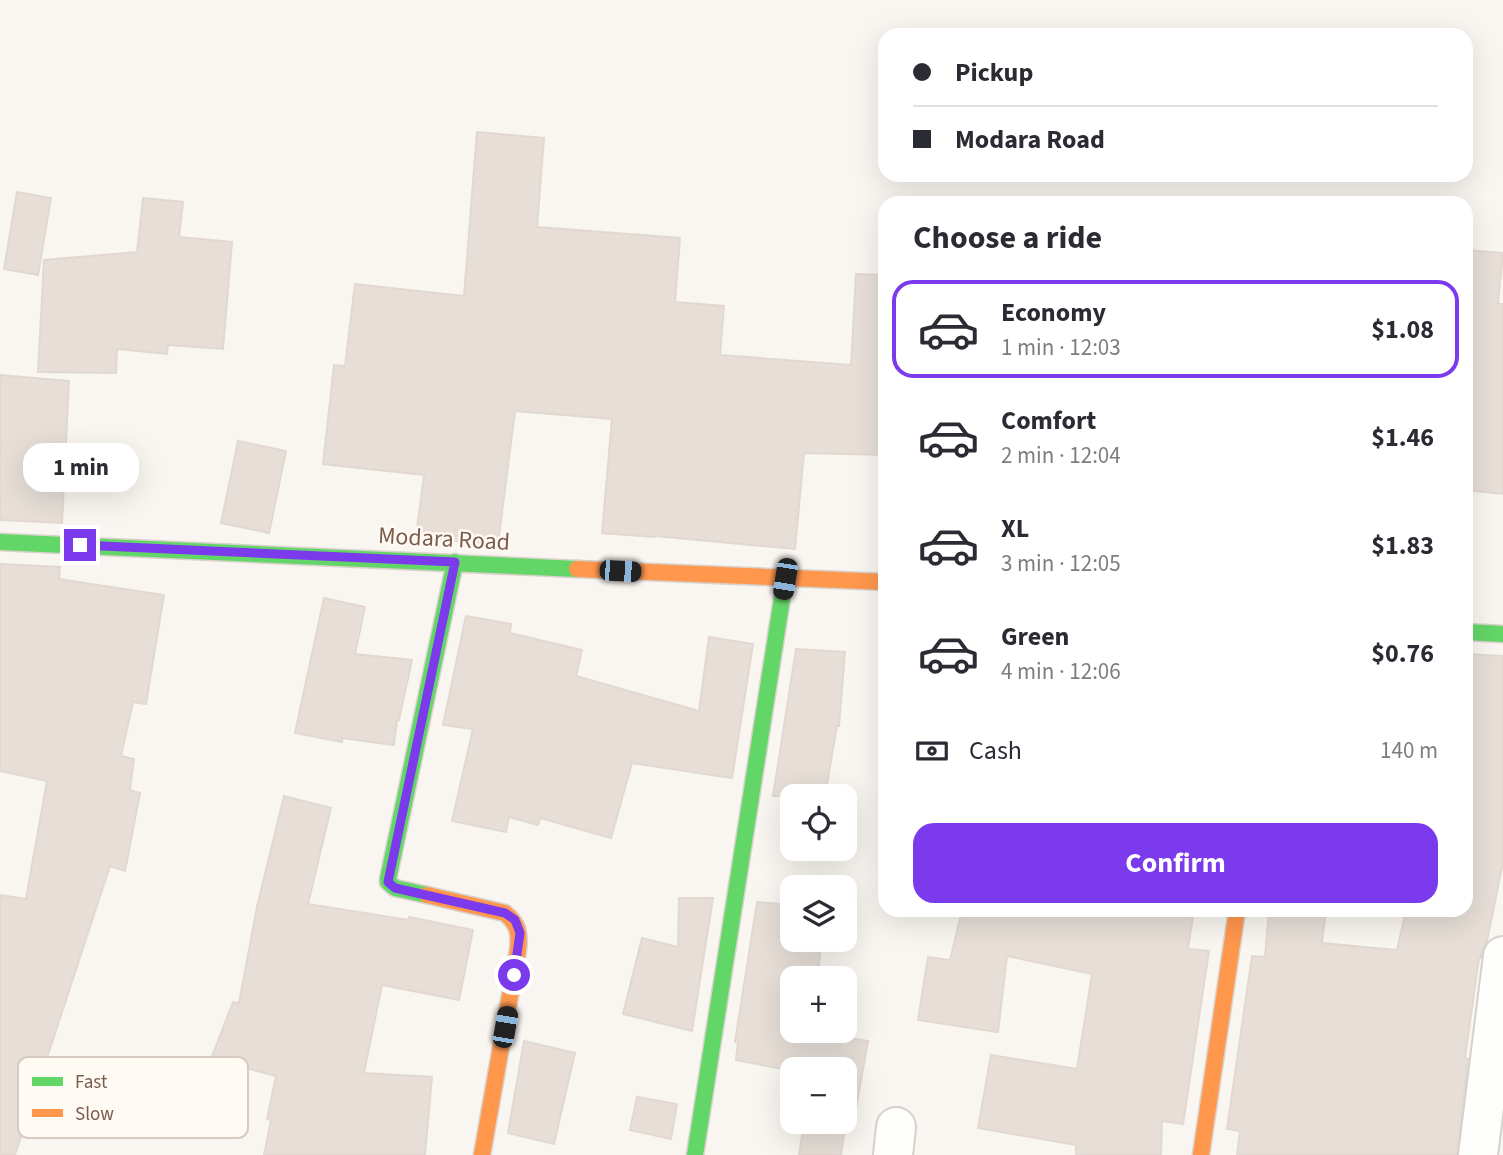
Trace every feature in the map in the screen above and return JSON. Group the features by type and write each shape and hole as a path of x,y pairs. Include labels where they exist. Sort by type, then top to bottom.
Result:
{"street":[{"name":"Modara Road","path":"0,542 878,582"},
{"path":"455,562 388,879 395,888 505,913 515,920 520,933 482,1155"},
{"path":"695,1155 785,579"},
{"path":"1473,632 1503,634"},
{"path":"1200,1155 1236,917"},
{"path":"1478,1155 1503,956"}],"building":[{"path":"477,132 544,138 537,227 680,238 675,302 724,306 720,355 851,365 856,274 878,275 878,455 804,453 795,549 602,533 612,419 515,411 498,544 416,536 424,475 323,464 334,365 345,366 355,284 464,296"},
{"path":"17,192 51,198 38,275 4,269"},
{"path":"143,198 183,202 179,237 232,242 223,349 168,345 167,354 117,349 116,373 38,372 44,260 137,252"},
{"path":"1473,251 1503,253 1498,304 1503,304 1503,494 1473,491"},
{"path":"0,375 69,381 62,523 0,520"},
{"path":"238,441 286,451 269,533 221,523"},
{"path":"0,564 60,567 59,579 164,595 146,704 133,702 121,756 134,759 130,790 140,793 125,871 110,866 47,1057 18,1057 18,1138 21,1138 15,1155 0,1155 0,895 26,899 47,781 0,771"},
{"path":"324,598 365,607 355,654 412,660 397,720 394,745 342,738 342,742 295,733"},
{"path":"466,616 511,624 510,633 582,650 576,676 699,711 709,637 753,644 732,778 632,763 611,838 540,818 538,825 509,817 506,832 452,821 473,729 443,725"},
{"path":"796,649 845,652 839,726 827,784 780,784 780,796 773,796"},
{"path":"1473,654 1503,656 1503,862 1487,941 1479,958 1465,1058 1468,1059 1457,1155 1237,1155 1240,1131 1227,1129 1252,956 1265,957 1268,917 1325,917 1322,943 1397,950 1404,917 1473,917"},
{"path":"284,796 331,808 308,904 408,920 409,917 473,930 459,1000 382,985 364,1073 432,1077 425,1155 264,1155 271,1120 267,1119 276,1076 248,1069 248,1057 212,1057 233,1002 239,1003 257,907"},
{"path":"679,898 713,898 692,1031 623,1014 642,938 678,947"},
{"path":"757,902 780,904 780,952 820,952 819,966 780,966 780,1043 868,1041 857,1102 857,1057 780,1057 780,1068 736,1060 738,1042 735,1042"},
{"path":"960,917 1193,917 1188,949 1209,951 1183,1124 1162,1121 1161,1155 1076,1155 1076,1145 978,1128 991,1055 1077,1069 1092,974 1007,956 998,1032 918,1020 928,957 950,960"},
{"path":"524,1041 575,1053 554,1144 508,1133"},
{"path":"637,1097 677,1104 671,1139 630,1130"},
{"path":"802,1134 844,1134 841,1155 799,1155"}],"traffic: fast":[{"path":"0,542 577,569"},
{"path":"427,895 395,888 388,879 455,562"},
{"path":"695,1155 785,579"},
{"path":"1473,632 1503,634"}],"traffic: slow":[{"path":"577,569 878,582"},
{"path":"427,895 505,913 513,921 518,934 518,950 482,1155"},
{"path":"1201,1155 1236,917"}],"route":[{"path":"80,545 455,562 388,882 395,888 505,913 515,920 520,933 514,975"}]}
